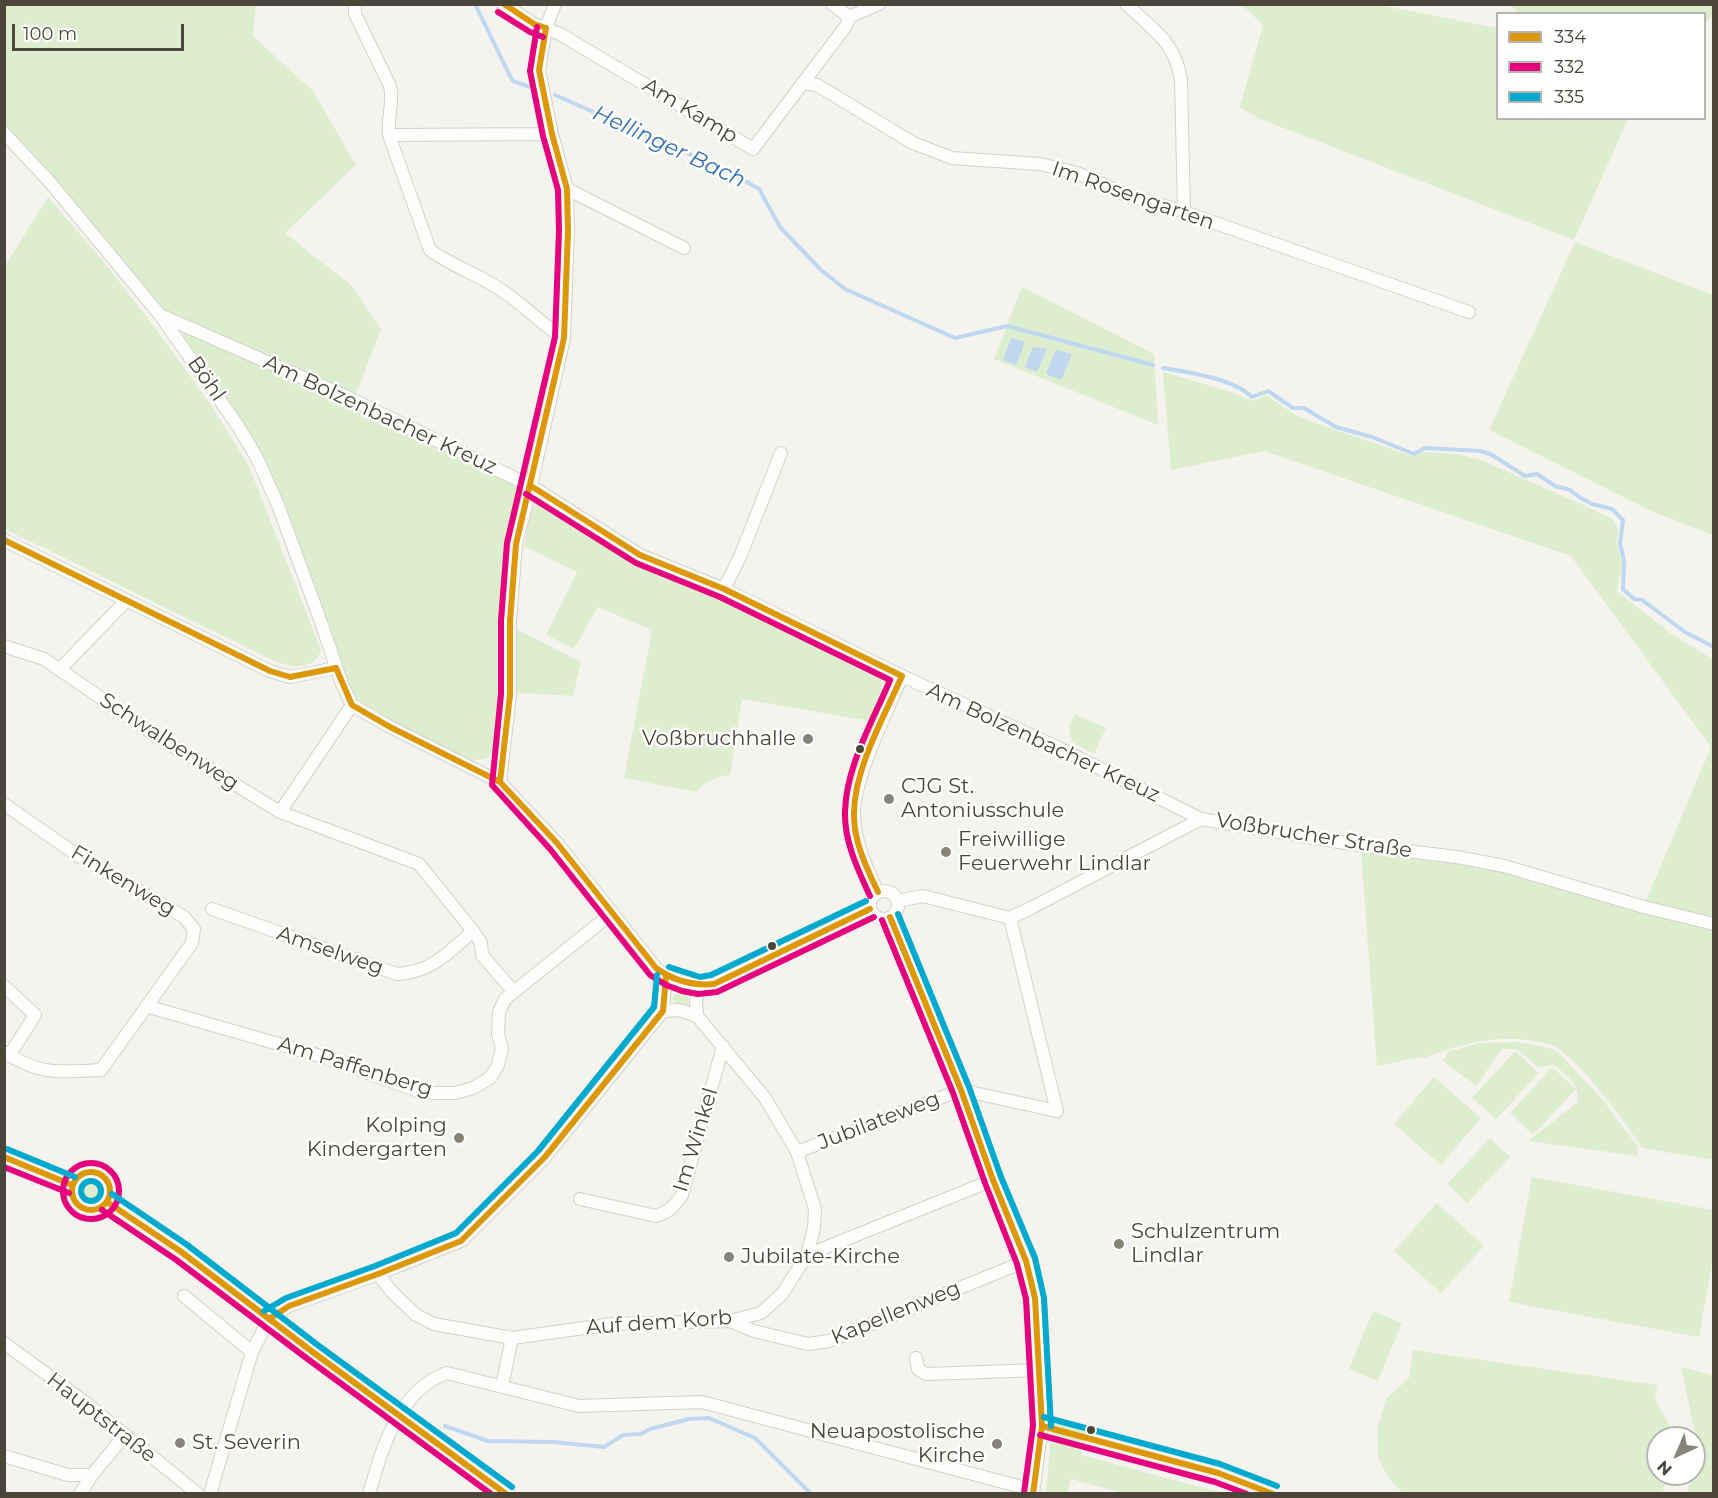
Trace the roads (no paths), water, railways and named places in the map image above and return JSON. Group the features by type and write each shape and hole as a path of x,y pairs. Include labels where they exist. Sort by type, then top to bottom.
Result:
{"main road":[{"path":"4,1157 72,1185"},
{"path":"99,1174 108,1184 110,1196 107,1202 91,1211 80,1207 73,1198 72,1185 81,1175 99,1174"},
{"path":"107,1202 138,1220 507,1494"}],"street":[{"path":"354,4 355,14 390,87 392,95 388,122 390,135 430,250 443,260 504,291 546,327 564,338"},
{"path":"503,4 534,24 546,28"},
{"path":"500,782 510,695 510,621 516,544 564,338 568,231 567,189 552,135 539,70 546,28 555,4"},
{"path":"832,4 849,17 879,4"},
{"path":"1126,4 1165,40 1178,63 1181,80 1184,212"},
{"name":"Am Kamp","path":"546,28 561,34 753,149 846,26 849,17"},
{"name":"Im Rosengarten","path":"802,82 817,85 913,143 952,158 1040,164 1077,174 1124,194 1184,212 1469,312"},
{"name":"Böhl","path":"4,133 62,197 160,315 238,426 257,458 297,554 336,668 352,705"},
{"path":"390,135 552,135"},
{"path":"567,189 684,248"},
{"name":"Am Bolzenbacher Kreuz","path":"160,315 345,396 531,486 640,555 724,589 902,676 1057,747 1202,819"},
{"path":"724,589 740,557 781,453"},
{"path":"4,540 270,670 290,677 336,668"},
{"path":"60,669 126,601"},
{"name":"Schwalbenweg","path":"4,646 44,659 158,737 280,812 419,864 481,943 482,955 513,991"},
{"path":"878,892 860,852 854,811 863,771 902,676"},
{"path":"280,812 352,705 390,727 500,782 557,843 656,968 666,976 699,986 714,984 870,909"},
{"name":"Finkenweg","path":"4,804 77,855 184,917 194,929 192,943 101,1070 53,1072 36,1070 7,1054"},
{"name":"Voßbrucher Straße","path":"1010,918 1202,819 1357,845 1457,857 1492,864 1713,924"},
{"path":"887,891 895,896 897,901 897,909 890,917 880,918 870,909 871,899 878,892 887,891"},
{"path":"897,901 923,896 1010,918 1058,1111 961,1090"},
{"name":"Amselweg","path":"212,909 397,974 413,973 434,964 473,932"},
{"name":"Am Paffenberg","path":"146,1006 320,1056 418,1091 436,1094 455,1093 473,1088 490,1078 498,1065 502,1048 498,1034 499,1012 506,999 513,991 612,913"},
{"path":"369,1494 391,1426 433,1378 447,1373 579,1406 702,1402 1033,1492 1042,1426 1035,1298 1026,1261 993,1180 961,1090 890,917"},
{"path":"210,1494 252,1352 269,1319 289,1306 461,1241 545,1157 663,1011 666,976"},
{"path":"4,986 35,1015 7,1054"},
{"path":"663,1011 679,1010 697,1016 696,1000 699,986"},
{"name":"Auf dem Korb","path":"378,1274 392,1292 416,1315 434,1324 512,1338 613,1324 730,1321 760,1313 782,1294 807,1255 814,1228 815,1209 797,1152 765,1098 697,1016"},
{"name":"Im Winkel","path":"580,1199 656,1216 667,1212 674,1206 682,1196 723,1046"},
{"name":"Jubilateweg","path":"797,1152 961,1090"},
{"path":"807,1255 993,1180"},
{"name":"Kapellenweg","path":"730,1321 754,1331 808,1344 829,1341 1026,1261"},
{"path":"184,1296 252,1352"},
{"path":"502,1386 512,1338"},
{"name":"Hauptstraße","path":"4,1343 82,1400 198,1494"},
{"path":"916,1358 918,1369 926,1374 1040,1370"},
{"path":"68,1475 80,1492 124,1436"},
{"path":"4,1456 68,1475 92,1475"}],"water":[{"path":"1011,338 1025,342 1016,365 1003,360"},
{"path":"1033,347 1047,349 1037,372 1025,367"},
{"path":"1056,349 1072,355 1061,380 1046,374"}],"waterway":[{"name":"Hellinger Bach","path":"475,4 513,81 530,87"},
{"name":"Hellinger Bach","path":"555,95 728,171 759,189 780,227 821,270 845,289 955,338 1007,326 1153,365"},
{"name":"Hellinger Bach","path":"1163,368 1223,381 1234,385 1252,397 1268,391 1293,408 1304,408 1336,427 1372,437 1414,454 1425,448 1481,451 1492,455 1525,476 1537,474 1555,486 1570,490 1592,504 1612,509 1623,520 1620,544 1624,561 1623,589 1634,599 1642,600 1685,632 1714,647"},
{"path":"445,1426 488,1441 553,1442 604,1447 623,1435 641,1434 650,1429 689,1419 709,1418 755,1438 811,1494"}],"place":[{"name":"Voßbruchhalle","path":"808,739"},
{"name":"CJG St. Antoniusschule","path":"889,799"},
{"name":"Freiwillige Feuerwehr Lindlar","path":"946,852"},
{"name":"Kolping Kindergarten","path":"459,1138"},
{"name":"Schulzentrum Lindlar","path":"1119,1244"},
{"name":"Jubilate-Kirche","path":"729,1257"},
{"name":"St. Severin","path":"180,1443"},
{"name":"Neuapostolische Kirche","path":"997,1444"}]}
